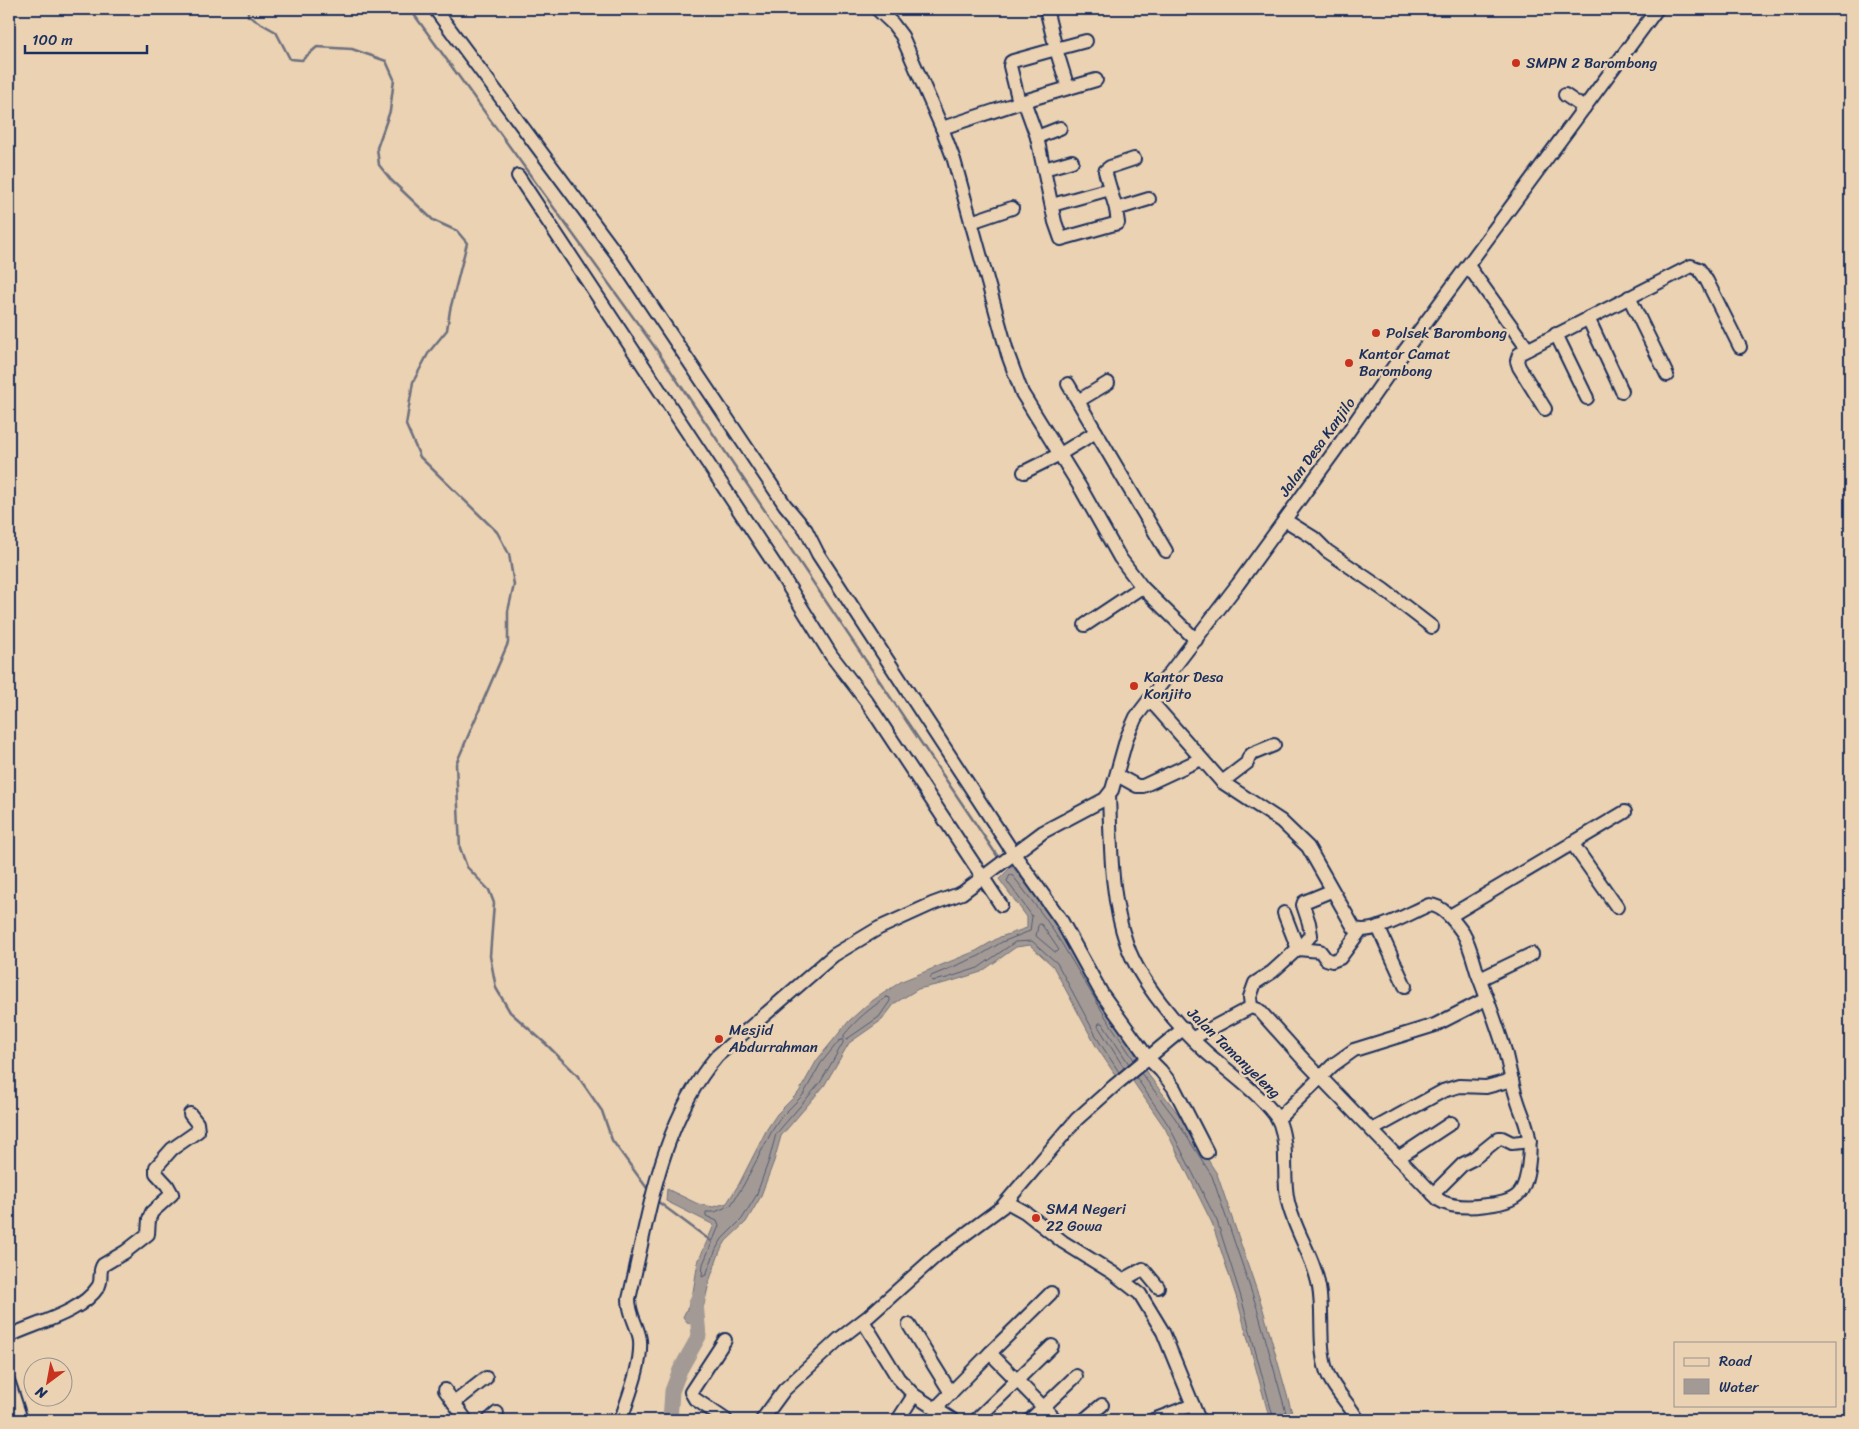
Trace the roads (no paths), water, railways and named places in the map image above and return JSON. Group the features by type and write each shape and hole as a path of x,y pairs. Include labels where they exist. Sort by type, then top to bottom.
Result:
{"street":[{"path":"435,9 619,257 785,505 806,530 818,554 1012,855 1061,920 1098,988 1145,1060 1160,1071 1174,1088 1207,1152"},
{"path":"877,9 893,24 902,36 942,128 954,160 1014,376 1027,404 1060,454 1120,558 1142,588 1196,640"},
{"name":"Jalan Desa Kanjilo","path":"1109,795 1136,717 1285,520 1406,350 1658,9"},
{"path":"1047,13 1068,88"},
{"path":"1086,40 1011,62 1010,66 1022,102 1037,136 1059,238 1063,240 1117,224 1119,220 1106,170 1134,159"},
{"path":"942,128 1096,80"},
{"path":"1565,95 1584,108"},
{"path":"1037,136 1060,128"},
{"path":"1044,170 1072,161"},
{"path":"518,176 758,539 831,655 867,702 985,877 1001,906"},
{"path":"1052,205 1110,189"},
{"path":"1116,209 1149,199"},
{"path":"970,222 1012,208"},
{"path":"1469,266 1527,348"},
{"path":"1545,409 1517,361 1519,354 1527,348 1691,266 1699,269 1708,280 1740,347"},
{"path":"1629,297 1667,375"},
{"path":"1588,318 1622,391"},
{"path":"1556,334 1587,398"},
{"path":"1078,401 1108,383"},
{"path":"1068,384 1166,551"},
{"path":"1024,472 1060,454 1096,432"},
{"path":"1285,520 1314,538 1327,551 1384,590 1432,627"},
{"path":"1086,625 1142,588"},
{"path":"1150,700 1222,782 1277,818 1301,839 1308,847 1349,923 1354,928 1360,931 1378,927 1429,905 1434,905 1450,916 1463,934 1480,979 1505,1051 1528,1129 1530,1141 1525,1181 1522,1190 1514,1198 1494,1204 1456,1205 1442,1202 1320,1077 1259,1010 1251,1007 1193,1038"},
{"path":"1222,782 1246,764 1252,754 1274,745"},
{"path":"1117,775 1138,786 1143,786 1200,759"},
{"path":"621,1420 639,1356 640,1339 631,1315 629,1299 651,1204 667,1144 675,1126 700,1080 717,1056 834,955 879,928 932,904 962,893 1043,832 1109,795"},
{"name":"Jalan Tamanyeleng","path":"1109,795 1111,852 1115,892 1126,944 1141,974 1154,993 1184,1028 1259,1098 1278,1119 1286,1152 1286,1189 1289,1204 1314,1268 1319,1288 1326,1369 1334,1387 1351,1407 1358,1420"},
{"path":"1450,916 1625,812"},
{"path":"1572,844 1617,907"},
{"path":"1251,1007 1250,996 1255,983 1272,972 1310,936 1311,933 1302,905 1304,902 1331,890"},
{"path":"1284,913 1298,949"},
{"path":"1378,927 1405,986"},
{"path":"1298,949 1320,951 1326,959 1332,961 1340,958 1360,931"},
{"path":"1480,979 1532,954"},
{"path":"1278,1119 1333,1065 1354,1050 1435,1025 1486,999"},
{"path":"762,1420 784,1390 839,1339 863,1321 937,1256 1007,1202 1077,1119 1184,1028"},
{"path":"1372,1130 1443,1091 1459,1086 1486,1087 1512,1080"},
{"path":"9,1336 85,1302 100,1285 101,1268 103,1265 125,1252 148,1234 149,1219 152,1212 172,1194 156,1173 156,1167 172,1149 198,1131 197,1123 190,1114"},
{"path":"1398,1158 1451,1123"},
{"path":"1433,1194 1463,1164 1473,1159 1499,1138 1512,1144 1530,1141"},
{"path":"1007,1202 1024,1212 1063,1242 1123,1280 1140,1294 1163,1332 1199,1420"},
{"path":"1123,1280 1143,1269 1158,1287"},
{"path":"935,1409 1051,1293"},
{"path":"863,1321 893,1372 914,1395 953,1420"},
{"path":"909,1324 951,1392"},
{"path":"725,1340 690,1392 695,1399 726,1420"},
{"path":"976,1420 1052,1346"},
{"path":"990,1354 1056,1420"},
{"path":"1030,1420 1076,1376"},
{"path":"454,1403 486,1378"},
{"path":"9,1383 21,1420"},
{"path":"445,1390 466,1420"},
{"path":"898,1420 914,1395"},
{"path":"1084,1420 1102,1405"},
{"path":"1153,1420 1193,1405"}],"water":[{"path":"1012,866 1049,915 1147,1073 1179,1115 1217,1174 1262,1306 1294,1420 1270,1420 1237,1299 1212,1223 1165,1128 1132,1080 1120,1082 1096,1046 1053,966 1030,945 1016,947 981,972 918,989 895,1003 882,1020 849,1043 824,1086 781,1136 760,1198 746,1222 726,1241 720,1251 710,1279 702,1313 689,1324 683,1317 692,1298 698,1262 714,1225 666,1201 667,1189 698,1204 713,1207 727,1203 777,1114 799,1092 817,1060 849,1021 869,1003 902,981 976,951 1000,937 1027,928 1027,917 999,879"}],"waterway":[{"path":"248,9 248,16 276,32 290,59 302,60 317,47 352,49 386,61 394,79 390,111 377,148 379,165 391,180 433,220 457,231 467,243 450,310 447,330 429,352 413,382 406,425 420,457 497,532 509,554 514,585 508,611 508,643 456,764 460,848 467,867 489,890 494,903 490,956 496,988 510,1012 577,1075 602,1111 612,1140 649,1191"},
{"path":"410,9 654,346 1000,860"},
{"path":"657,1201 711,1241"},
{"path":"670,1420 672,1391 680,1370 699,1336 696,1303 699,1296"}],"place":[{"name":"SMPN 2 Barombong","path":"1516,63"},
{"name":"Polsek Barombong","path":"1376,333"},
{"name":"Kantor Camat Barombong","path":"1349,363"},
{"name":"Kantor Desa Konjito","path":"1134,686"},
{"name":"Mesjid Abdurrahman","path":"719,1039"},
{"name":"SMA Negeri 22 Gowa","path":"1036,1218"}]}
